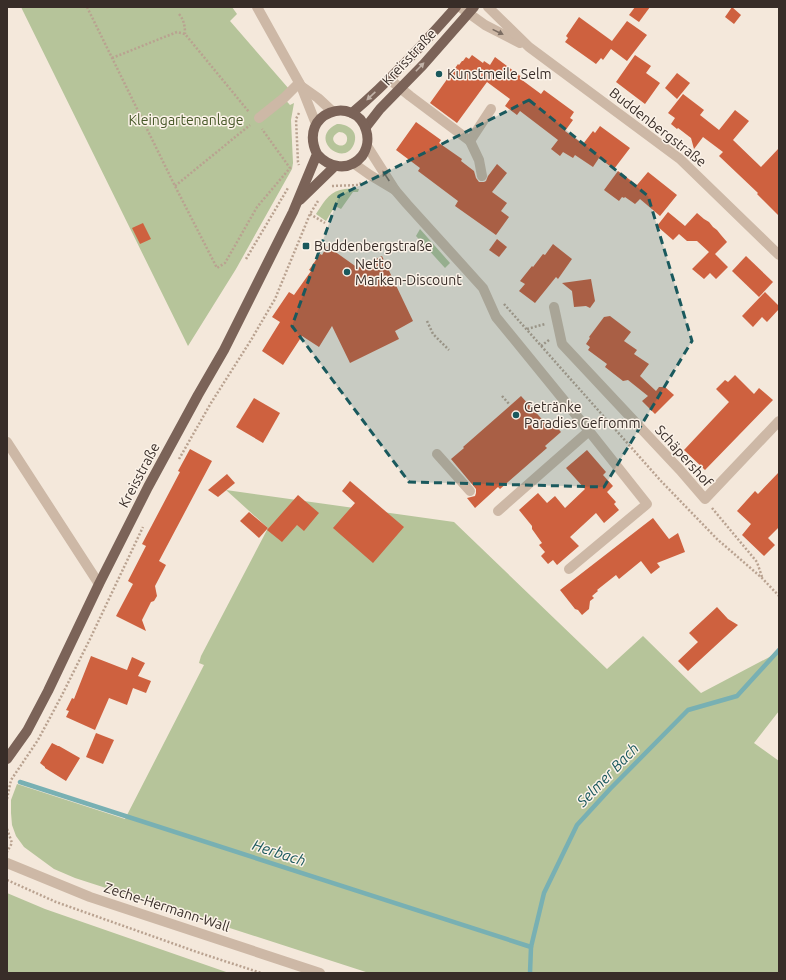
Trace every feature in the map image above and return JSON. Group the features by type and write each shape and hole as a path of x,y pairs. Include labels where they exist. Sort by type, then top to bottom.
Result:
{"main road":[{"name":"Kreisstraße","path":"352,113 412,55 456,7"},
{"name":"Kreisstraße","path":"366,127 422,65 468,9"},
{"path":"339,110 352,113 360,119 366,127 368,133 367,146 364,153 353,163 347,166 334,166 322,159 317,154 313,147 313,132 320,119 332,111 339,110"},
{"name":"Kreisstraße","path":"7,759 27,731 148,488 224,350 264,272 298,203 317,154"},
{"name":"Kreisstraße","path":"298,203 334,166"}],"street":[{"path":"256,7 300,85 316,124"},
{"name":"Buddenbergstraße","path":"488,7 529,47 680,159 779,255"},
{"name":"Buddenbergstraße","path":"468,9 485,26 529,47"},
{"path":"389,78 410,96 470,140 480,160 482,176"},
{"path":"300,85 318,98 332,111"},
{"path":"257,119 300,85"},
{"path":"470,140 491,110"},
{"path":"367,146 395,190 483,288 496,317 647,504 569,569"},
{"path":"353,163 395,190"},
{"name":"Schäpershof","path":"554,307 562,344 680,470 705,500 779,421"},
{"path":"498,511 589,431"},
{"path":"7,442 99,584"},
{"path":"437,454 470,491"},
{"name":"Zeche-Hermann-Wall","path":"7,863 90,897 320,973"}],"path":[{"path":"87,7 112,58 175,186 217,268 225,263 257,207 290,168 257,119 185,34 177,32 112,58"},
{"path":"179,14 185,27 185,34"},
{"path":"299,112 296,119 298,162 300,168"},
{"path":"175,186 250,125"},
{"path":"328,188 333,186 358,185 365,181"},
{"path":"246,258 289,187"},
{"path":"177,462 211,403 275,299 310,214 321,197"},
{"path":"310,214 325,223"},
{"path":"500,301 506,305 661,481 717,539 762,578 779,596"},
{"path":"427,321 433,334 449,350"},
{"path":"527,329 557,321"},
{"path":"502,396 510,405"},
{"path":"705,500 757,562 762,578"},
{"path":"7,797 12,780 38,740 61,697 145,523"},
{"path":"7,829 12,843 7,852"},
{"path":"7,880 56,902 261,973"}],"highlighted area":[{"path":"529,100 648,196 692,341 604,487 409,482 292,326 339,196"}],"green space":[{"name":"Kleingartenanlage","path":"21,7 232,7 237,14 230,21 289,89 281,95 290,105 294,103 291,120 292,169 236,269 188,346"},
{"path":"337,124 345,125 352,129 355,139 354,144 349,151 343,153 330,149 326,137 329,130","holes":["339,132 344,133 347,137 347,140 343,145 336,144 333,138"]},
{"path":"345,189 359,189 358,192 353,192 341,209 335,206 326,221 316,214 332,194"},
{"path":"420,229 450,263 445,268 416,236"},
{"path":"226,490 454,522 607,669 643,636 701,693 777,653 779,655 779,711 754,743 779,761 779,973 369,973 75,878 54,869 24,847 16,836 12,825 11,800 17,784 125,819 204,665 199,663 201,656 268,528"},
{"path":"7,893 45,909 229,973 7,973"}],"building":[{"path":"635,7 650,7 639,22 629,15"},
{"path":"732,7 741,15 734,24 725,17"},
{"path":"579,17 612,41 627,21 647,35 627,61 611,49 603,60 601,58 596,64 565,42 568,38 566,36"},
{"path":"472,55 483,63 484,61 490,65 495,57 541,94 544,90 574,112 570,118 573,120 565,131 583,144 593,131 595,133 600,126 630,148 614,169 599,158 593,167 575,155 573,158 563,152 560,156 551,149 558,140 520,111 517,115 505,106 510,99 487,82 457,123 430,103 458,64 459,65 466,57 469,59"},
{"path":"635,55 651,66 646,73 660,83 645,104 616,82"},
{"path":"677,73 690,83 677,99 665,88"},
{"path":"683,94 704,110 700,115 719,130 735,110 749,121 733,140 761,167 779,148 779,216 757,194 758,193 719,156 723,152 703,137 694,149 691,138 671,124 675,118 668,113"},
{"path":"416,122 441,140 439,143 462,159 461,161 474,171 479,182 486,181 497,164 507,173 492,192 507,203 501,211 509,217 496,235 455,206 458,201 418,171 420,168 396,150"},
{"path":"618,171 637,185 648,172 677,195 660,216 640,199 635,204 625,197 622,197 619,201 604,190"},
{"path":"668,212 685,226 697,213 709,222 727,242 715,254 728,267 716,279 710,273 704,279 692,269 709,252 697,241 687,241 679,234 673,240 657,226"},
{"path":"143,223 151,239 140,244 132,228"},
{"path":"497,239 507,247 499,257 489,250"},
{"path":"553,244 572,259 558,279 556,277 535,303 519,291 525,284 520,281 543,254 545,255"},
{"path":"327,246 358,268 382,256 413,321 395,331 399,339 350,363 332,326 319,347 302,336 283,365 262,351 280,322 272,317 289,292 294,295 311,271 309,270 320,254 322,255"},
{"path":"746,256 773,282 759,297 732,271"},
{"path":"591,279 595,301 590,308 586,306 574,307 572,291 562,283"},
{"path":"765,292 779,306 779,309 767,322 762,317 753,327 742,316"},
{"path":"610,316 631,332 624,341 637,350 634,354 649,364 640,376 656,391 659,387 665,387 674,395 655,414 642,401 648,396 628,380 623,381 605,367 607,364 588,350 590,347 586,344 590,338 589,337 604,317"},
{"path":"735,375 754,394 759,388 773,400 705,470 684,450 729,402 716,389 725,380 728,382"},
{"path":"521,396 549,427 553,423 561,432 545,446 547,448 500,489 498,487 475,508 467,498 475,496 476,489 451,459"},
{"path":"254,398 280,413 263,443 236,427"},
{"path":"190,449 212,461 159,561 166,565 155,586 157,596 154,601 151,602 142,620 146,631 116,616 133,584 128,581 146,546 142,544 180,472 178,471"},
{"path":"587,450 606,472 603,475 613,486 607,492 616,502 614,504 619,510 604,523 596,513 570,537 579,546 557,565 553,560 548,564 541,556 545,552 539,545 542,543 532,529 532,526 519,510 538,493 547,503 555,496 565,508 585,489 566,468"},
{"path":"779,472 779,527 768,538 775,545 764,556 742,535 751,524 737,511 755,491 758,494"},
{"path":"227,474 235,483 218,497 208,490"},
{"path":"350,481 404,527 373,563 333,528 355,503 342,491"},
{"path":"298,495 319,513 304,531 297,525 282,542 267,530"},
{"path":"249,512 268,528 259,538 240,521"},
{"path":"653,518 669,539 678,533 685,552 657,563 660,567 651,574 641,561 619,579 616,575 597,590 598,591 592,596 594,598 590,601 589,609 582,615 575,609 560,590"},
{"path":"717,607 728,619 738,625 688,671 678,661 698,642 689,633"},
{"path":"91,656 127,670 132,657 145,663 138,676 151,681 146,693 133,688 127,705 109,698 95,730 66,717 69,711 66,710 72,698 74,699"},
{"path":"96,733 114,740 103,764 86,757"},
{"path":"52,743 80,758 66,781 45,768 40,763"}],"waterway":[{"name":"Selmer Bach","path":"530,973 531,947 544,893 577,825 610,789 688,710 737,696 779,650"},
{"name":"Herbach","path":"20,782 531,947"}],"place":[{"name":"Kunstmeile Selm","path":"439,74"},
{"name":"Buddenbergstraße","path":"306,246"},
{"name":"Netto Marken-Discount","path":"347,272"},
{"name":"Getränke Paradies Gefromm","path":"516,415"}]}
